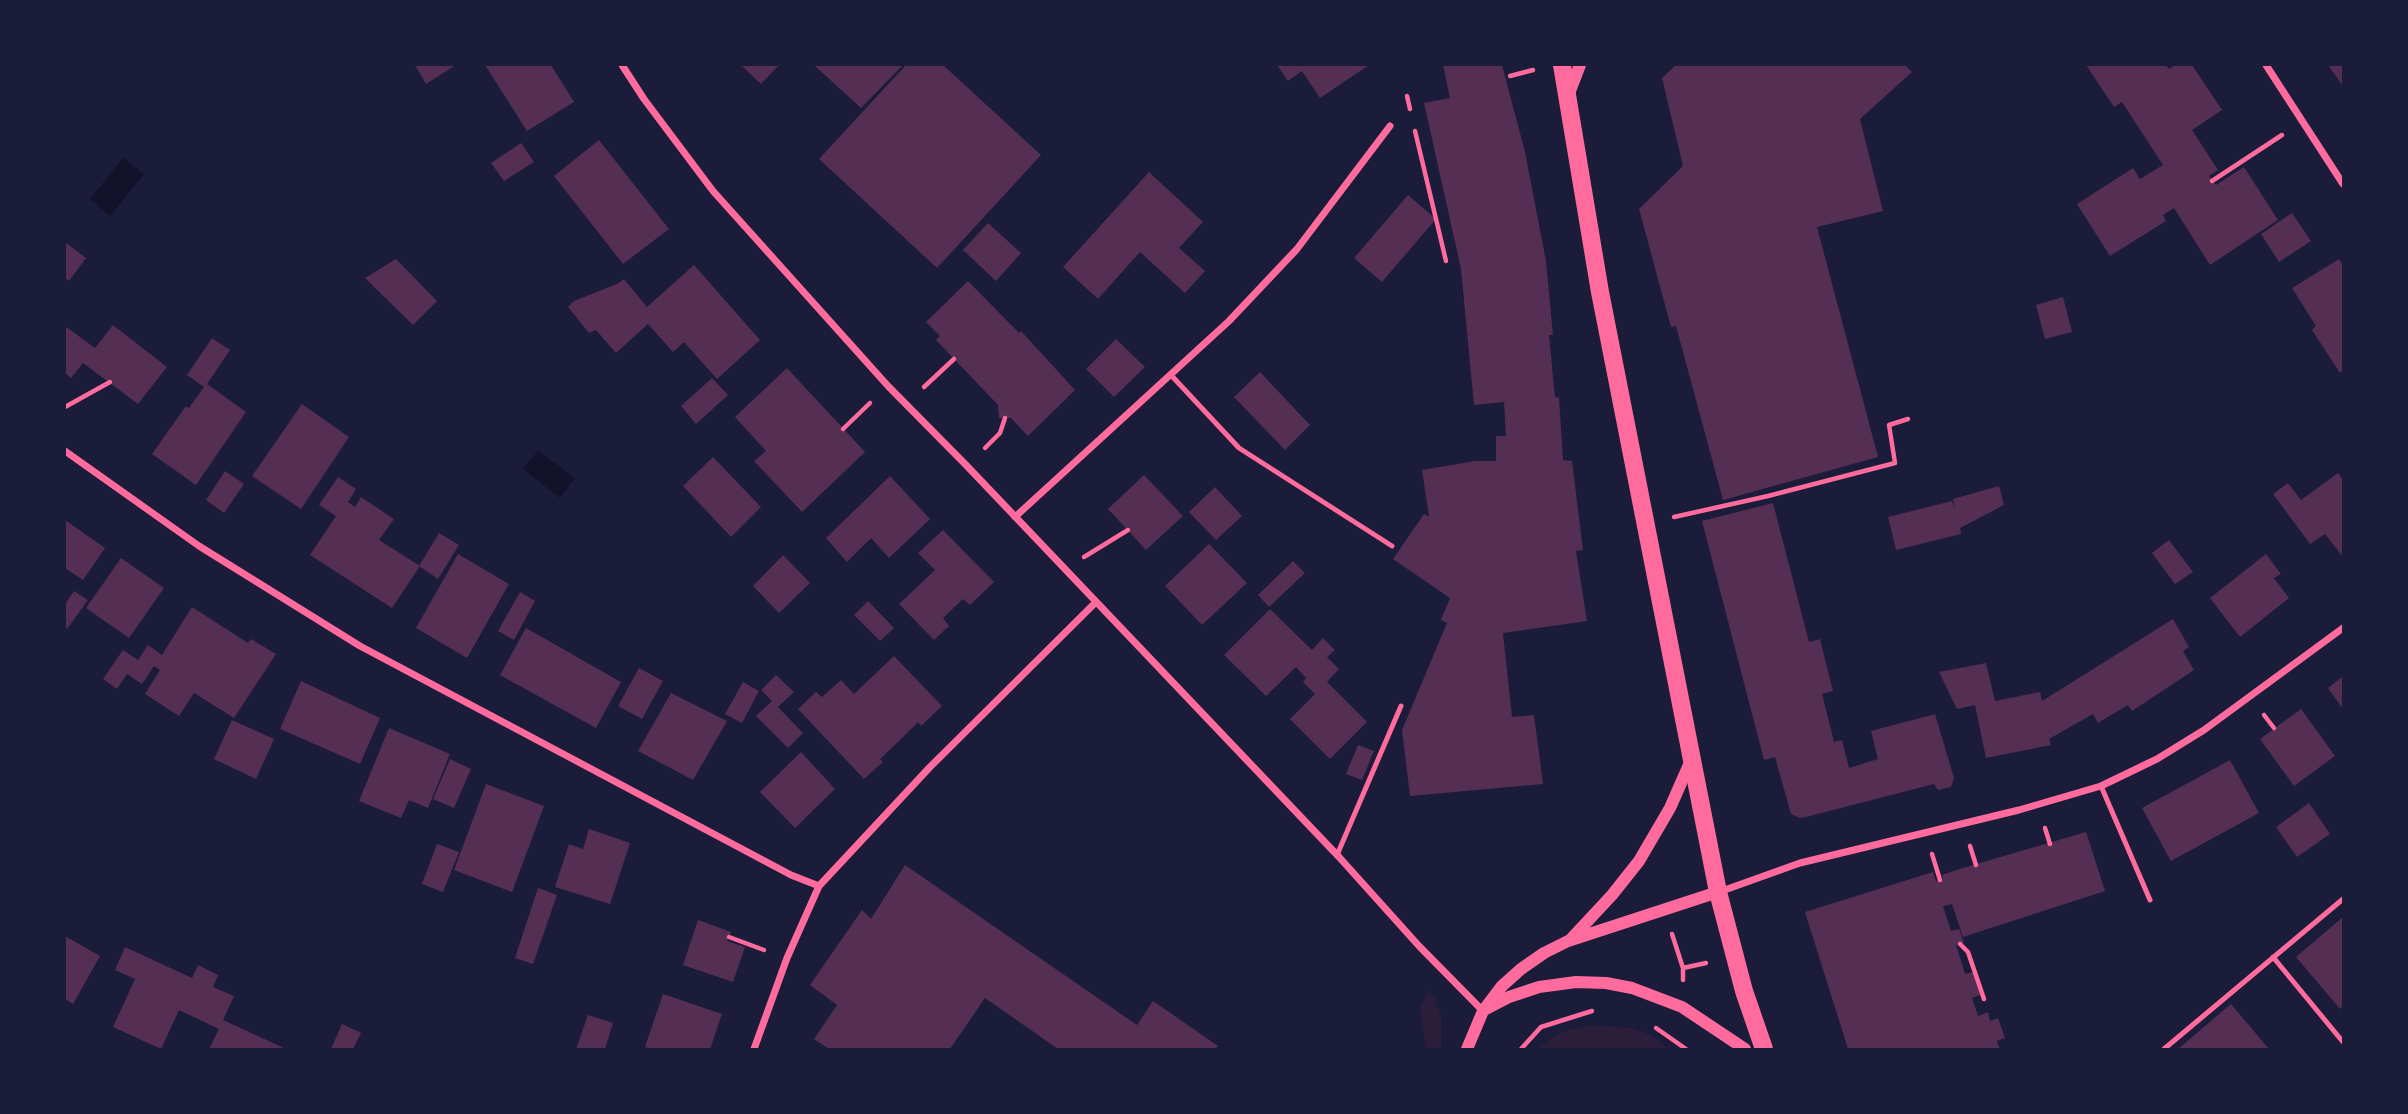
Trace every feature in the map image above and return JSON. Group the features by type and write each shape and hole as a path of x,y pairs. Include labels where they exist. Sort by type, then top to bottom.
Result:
{"main road":[{"path":"1562,65 1600,292 1718,892 1744,990 1764,1049"}],"street":[{"path":"622,65 713,191 888,387 967,466 1483,1011"},
{"path":"1568,96 1580,65"},
{"path":"2266,65 2343,184"},
{"path":"1015,517 1229,321 1297,249 1390,126"},
{"path":"65,452 199,546 360,646 791,875 819,887"},
{"path":"754,1049 787,958 819,887 930,767 1095,603"},
{"path":"1467,1049 1483,1011 1502,986 1544,953 1568,942 1800,863 2038,805 2101,786 2157,759 2204,730 2343,628"},
{"path":"1568,942 1612,895 1639,861 1670,808 1692,758"},
{"path":"1483,1011 1509,997 1539,987 1576,982 1606,983 1632,988 1682,1007 1745,1049"}],"lane":[{"path":"1170,374 1239,448 1392,546"},
{"path":"1337,855 1401,706"},
{"path":"2101,786 2150,900"},
{"path":"2164,1049 2343,899"},
{"path":"2273,957 2343,1042"}],"path":[{"path":"1407,96 1446,261"},
{"path":"2213,181 2303,122"},
{"path":"929,383 954,359"},
{"path":"65,407 110,382"},
{"path":"843,429 888,387"},
{"path":"967,466 1000,433 1005,418"},
{"path":"1646,523 1768,496 1895,463 1889,425 1908,419"},
{"path":"1064,569 1128,530"},
{"path":"729,937 787,958"},
{"path":"1960,944 1968,951 1984,999"},
{"path":"1521,1049 1541,1027 1598,1009"},
{"path":"1650,1024 1686,1049"}],"shaded area":[{"path":"123,158 144,174 110,216 90,199"},
{"path":"538,451 575,478 560,498 523,469"},
{"path":"1428,991 1435,999 1441,1016 1441,1049 1426,1049 1420,1007"},
{"path":"1592,1025 1632,1028 1650,1035 1669,1049 1538,1049 1555,1035"}],"building":[{"path":"415,65 456,65 426,84"},
{"path":"485,65 551,65 574,102 527,131"},
{"path":"741,65 779,65 761,84"},
{"path":"814,65 903,65 861,108"},
{"path":"906,65 943,65 1041,155 937,268 819,159"},
{"path":"1277,65 1369,65 1320,98 1302,71 1288,81"},
{"path":"1443,65 1502,65 1525,152 1546,261 1555,397 1559,398 1563,460 1572,461 1583,550 1576,551 1587,621 1503,633 1512,717 1534,715 1543,784 1410,796 1402,730 1447,623 1441,620 1450,598 1393,559 1424,514 1429,517 1422,470 1475,461 1496,461 1496,436 1506,436 1504,402 1474,405 1461,269 1424,103 1450,98"},
{"path":"1676,65 1905,65 1912,72 1860,119 1883,211 1817,227 1878,457 1723,500 1676,326 1671,327 1639,209 1683,166 1662,78"},
{"path":"2086,65 2166,65 2169,69 2175,65 2192,65 2222,110 2192,130 2218,170 2209,176 2216,185 2244,167 2278,220 2210,265 2174,208 2163,215 2166,221 2110,256 2077,204 2133,168 2140,179 2163,165 2122,102 2114,107"},
{"path":"2328,65 2343,65 2343,86"},
{"path":"599,140 669,229 623,264 554,176"},
{"path":"521,143 534,162 504,181 491,163"},
{"path":"1149,172 1203,222 1179,248 1205,271 1185,293 1140,252 1098,299 1063,267"},
{"path":"1408,195 1436,219 1382,282 1354,258"},
{"path":"2292,213 2311,241 2279,262 2261,234"},
{"path":"988,223 1021,253 996,281 963,250"},
{"path":"65,242 86,258 69,281 65,278"},
{"path":"396,259 437,301 413,325 365,278"},
{"path":"2339,259 2343,265 2343,370 2340,373 2312,330 2316,326 2292,288"},
{"path":"694,265 760,340 717,379 684,342 673,352 648,324 616,353 596,330 589,333 568,307 574,301 624,279 647,307"},
{"path":"968,281 1019,333 1021,331 1075,390 1028,436 1011,418 999,418 998,405 936,340 940,336 926,322"},
{"path":"2063,297 2072,332 2045,339 2036,305"},
{"path":"113,325 167,367 138,404 83,363 71,378 65,373 65,326 95,348"},
{"path":"212,338 230,350 207,384 246,412 196,485 152,454 186,406 189,408 204,387 187,375"},
{"path":"1116,339 1145,367 1114,397 1086,369"},
{"path":"787,368 865,452 802,512 754,461 766,451 735,417"},
{"path":"1260,372 1310,425 1285,450 1234,397"},
{"path":"712,378 728,395 696,424 681,406"},
{"path":"302,404 349,437 301,509 252,476"},
{"path":"713,457 761,507 731,537 683,486"},
{"path":"225,471 244,484 224,513 206,500"},
{"path":"2338,473 2343,480 2343,557 2325,534 2310,544 2273,494 2288,483 2301,500"},
{"path":"1144,475 1183,516 1146,550 1108,509"},
{"path":"890,476 930,519 889,558 871,538 847,562 826,538"},
{"path":"338,477 356,489 348,502 355,507 361,497 394,519 379,540 420,566 392,608 310,555 336,516 319,505"},
{"path":"1999,486 2004,505 1960,528 1961,534 1896,550 1888,517 1952,501 1955,508 1953,499"},
{"path":"1215,487 1242,516 1216,540 1189,512"},
{"path":"1773,503 1809,642 1820,639 1833,691 1822,694 1834,742 1842,740 1849,768 1878,759 1871,731 1935,714 1954,778 1951,787 1938,790 1934,784 1806,817 1800,818 1791,814 1775,757 1764,760 1702,521"},
{"path":"65,520 105,548 83,580 65,568"},
{"path":"943,530 994,582 970,605 963,599 943,618 949,626 934,640 899,604 935,570 918,553"},
{"path":"439,533 459,545 438,579 419,566"},
{"path":"2169,540 2193,572 2175,584 2152,553"},
{"path":"1209,544 1247,583 1202,625 1165,586"},
{"path":"458,554 509,584 467,658 416,628"},
{"path":"2266,554 2281,574 2274,578 2289,598 2240,637 2210,598"},
{"path":"783,555 810,583 779,613 753,586"},
{"path":"121,558 164,588 129,638 86,608"},
{"path":"1293,561 1305,573 1269,607 1258,595"},
{"path":"74,591 88,600 67,629 65,604"},
{"path":"520,592 535,601 514,640 498,631"},
{"path":"868,601 894,628 880,641 854,615"},
{"path":"192,607 248,643 251,639 276,654 234,718 194,693 179,716 145,694 160,670 154,666 142,684 127,674 117,689 103,679 123,650 138,660 148,645 162,655"},
{"path":"1270,609 1312,650 1323,638 1335,650 1327,657 1339,669 1327,682 1367,722 1330,759 1290,719 1315,694 1303,682 1306,678 1296,667 1266,696 1224,655"},
{"path":"2173,619 2189,647 2183,651 2194,670 2132,711 2128,705 2098,723 2093,714 2049,739 2051,745 1986,758 1975,705 1957,709 1939,672 1986,663 1995,701 2040,692 2042,701"},
{"path":"526,628 621,682 596,728 500,675"},
{"path":"894,656 942,706 921,726 918,722 880,759 883,762 864,779 798,709 816,692 822,697 841,680 854,694"},
{"path":"639,668 663,681 642,719 618,706"},
{"path":"776,675 794,692 778,707 803,733 788,748 756,716 772,701 761,690"},
{"path":"2343,676 2343,709 2328,688"},
{"path":"301,681 380,718 360,764 280,729"},
{"path":"743,682 759,691 742,723 725,714"},
{"path":"671,693 727,721 693,780 638,751"},
{"path":"2301,709 2335,756 2294,786 2260,739"},
{"path":"232,720 274,739 256,779 214,759"},
{"path":"389,728 450,754 428,808 409,800 401,818 359,801"},
{"path":"1358,745 1374,751 1362,780 1346,774"},
{"path":"801,752 835,789 795,828 760,792"},
{"path":"450,759 471,769 454,808 433,799"},
{"path":"2230,760 2259,813 2171,861 2142,808"},
{"path":"486,784 544,806 512,892 454,870"},
{"path":"2309,803 2330,834 2297,857 2276,827"},
{"path":"589,829 630,843 610,904 555,887 569,844 583,849"},
{"path":"2086,832 2105,891 1963,937 1952,904 1943,906 1951,931 1959,929 1964,943 1956,945 1965,974 1973,972 1980,995 1972,998 1978,1016 1988,1012 1990,1021 1998,1018 2005,1038 1997,1041 2000,1049 1848,1049 1805,912 1933,872 1936,881 1940,880 1943,879 1942,875 1963,868"},
{"path":"437,844 459,852 443,892 422,884"},
{"path":"905,865 1137,1025 1153,1001 1218,1046 1215,1049 1058,1049 985,998 950,1049 829,1049 814,1039 837,1005 810,985 862,910 871,919"},
{"path":"538,888 557,895 533,964 515,958"},
{"path":"2343,917 2343,1006 2340,1009 2296,957"},
{"path":"698,920 731,932 727,941 745,947 733,982 683,965"},
{"path":"65,936 100,956 73,1004 65,999"},
{"path":"125,947 192,978 198,965 218,975 213,987 234,996 223,1020 286,1049 209,1049 219,1029 179,1010 161,1049 113,1027 135,979 115,970"},
{"path":"663,994 722,1014 710,1049 645,1047"},
{"path":"2231,1004 2269,1049 2178,1049"},
{"path":"588,1015 613,1023 605,1049 576,1049"},
{"path":"342,1024 361,1033 353,1049 331,1049"}]}
